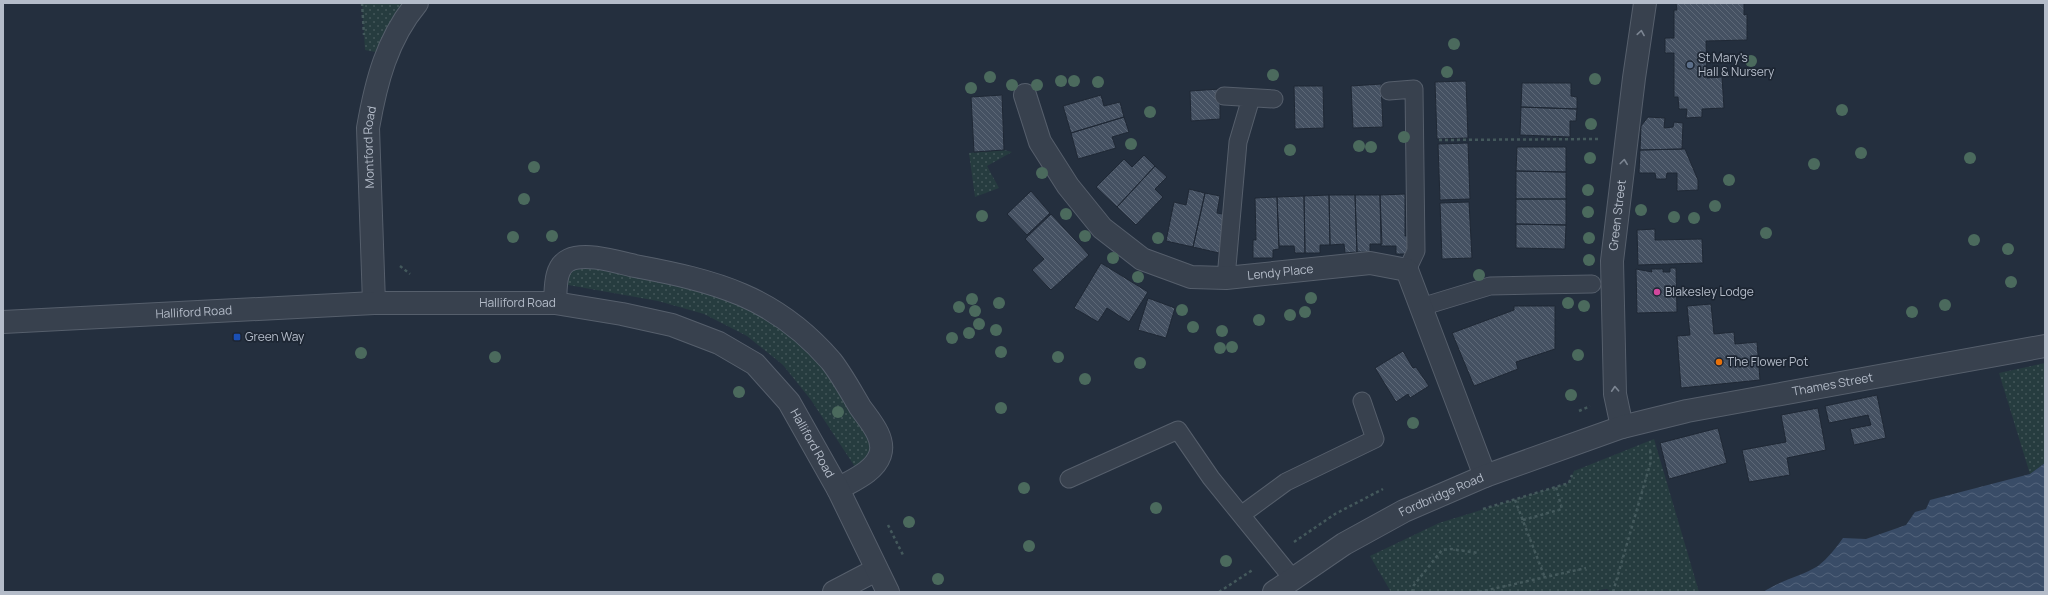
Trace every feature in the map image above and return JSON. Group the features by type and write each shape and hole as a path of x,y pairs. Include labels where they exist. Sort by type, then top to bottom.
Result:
{"street":[{"name":"Montford Road","path":"374,302 368,128 373,99 390,44 404,19 417,3"},
{"name":"Green Street","path":"1622,427 1615,394 1611,285 1612,261 1645,3"},
{"name":"Lendy Place","path":"1025,95 1040,142 1068,186 1102,228 1142,259 1191,277 1226,278 1370,263 1407,270"},
{"path":"555,303 559,270 569,260 586,256 675,274 721,286 762,303 800,330 831,362 880,436 880,454 872,468 838,489"},
{"path":"1407,270 1485,476"},
{"name":"Halliford Road","path":"3,322 374,302 555,303 622,314 672,326 719,343 756,364 789,402 838,489 888,592"},
{"name":"Thames Street","path":"1622,427 1687,412 2045,346"},
{"name":"Fordbridge Road","path":"1274,592 1344,544 1404,511 1485,476 1622,427"},
{"path":"834,592 876,570"}],"lane":[{"path":"1390,91 1414,89 1416,251 1407,270"},
{"path":"1224,96 1274,99"},
{"path":"1226,278 1238,142 1251,98"},
{"path":"1421,307 1490,286 1592,284"},
{"path":"1241,515 1286,482 1375,440 1362,402"},
{"path":"1069,479 1178,430 1211,478 1293,579"}],"path":[{"path":"362,3 365,42"},
{"path":"1415,140 1627,139"},
{"path":"395,260 413,276"},
{"path":"1613,592 1651,461 1649,447"},
{"path":"1477,511 1569,483 1574,471"},
{"path":"1523,520 1562,509 1556,487"},
{"path":"1515,500 1545,578"},
{"path":"887,523 899,543 904,557"},
{"path":"1412,592 1414,585 1442,550 1451,549 1478,553"},
{"path":"1479,592 1586,568"}],"green space":[{"path":"362,3 417,3 386,54 365,50"},
{"path":"1004,150 1012,152 987,166 999,188 975,197 969,153"},
{"path":"569,260 675,274 800,330 880,436 861,476 811,400 783,365 747,336 704,314 658,301 557,283"},
{"path":"2045,363 2045,463 2030,474 1999,373"},
{"path":"1654,439 1699,592 1611,592 1607,589 1588,592 1391,592 1370,556 1439,523 1569,483 1574,471"}],"water":[{"path":"2045,463 2045,592 1763,592 1777,584 1818,566 1832,553 1843,538 1866,539 1906,525 1915,512 1926,509 1930,500 2030,474"}],"building":[{"name":"St Mary's Hall & Nursery","path":"1676,3 1744,3 1744,15 1747,14 1747,40 1706,41 1707,78 1722,77 1724,108 1702,109 1702,117 1686,118 1687,109 1679,109 1678,97 1674,97 1674,53 1665,53 1665,38 1674,38 1674,10 1677,10"},
{"path":"1466,81 1468,138 1437,139 1435,82"},
{"path":"1522,83 1571,83 1571,96 1577,97 1577,109 1521,107"},
{"path":"1381,84 1383,127 1353,128 1351,86"},
{"path":"1294,86 1323,86 1324,128 1295,129"},
{"path":"1220,89 1220,119 1191,121 1190,91"},
{"path":"1002,95 1004,150 974,152 971,97"},
{"path":"1101,95 1104,106 1120,102 1124,117 1071,133 1063,106"},
{"path":"1521,107 1577,109 1576,121 1570,121 1570,137 1520,135"},
{"path":"1124,117 1129,132 1112,137 1116,148 1078,159 1071,133"},
{"path":"1648,117 1665,118 1664,128 1673,127 1674,122 1683,123 1682,149 1640,150 1641,126"},
{"path":"1468,143 1470,199 1440,200 1438,144"},
{"path":"1517,147 1566,147 1566,172 1516,171"},
{"path":"1685,149 1698,180 1698,190 1677,191 1677,173 1667,173 1666,179 1656,179 1655,173 1639,173 1640,150"},
{"path":"1144,155 1155,166 1117,207 1096,187 1124,159 1132,167"},
{"path":"1155,166 1167,177 1155,189 1163,197 1136,225 1117,207"},
{"path":"1516,171 1566,172 1566,199 1516,199"},
{"path":"1189,189 1205,193 1193,247 1166,241 1174,202 1186,205"},
{"path":"1031,191 1050,213 1027,235 1007,214"},
{"path":"1205,193 1220,196 1217,213 1228,215 1219,253 1193,247"},
{"path":"1405,194 1405,236 1411,236 1411,254 1396,254 1396,246 1381,246 1380,195"},
{"path":"1329,195 1330,245 1320,245 1320,253 1305,253 1304,196"},
{"path":"1329,195 1355,195 1357,252 1345,253 1344,244 1330,245"},
{"path":"1355,195 1380,195 1382,244 1370,244 1370,252 1357,252"},
{"path":"1304,196 1305,253 1295,253 1294,246 1279,246 1277,197"},
{"path":"1277,197 1279,249 1273,250 1273,258 1253,258 1253,240 1256,240 1255,198"},
{"path":"1516,199 1566,199 1566,225 1516,224"},
{"path":"1469,202 1472,258 1442,259 1440,203"},
{"path":"1051,214 1089,255 1051,290 1032,270 1044,259 1025,239"},
{"path":"1516,224 1566,225 1565,249 1516,248"},
{"path":"1655,229 1655,240 1702,239 1703,263 1638,265 1637,230"},
{"path":"1101,263 1148,292 1129,322 1107,308 1098,322 1074,308"},
{"name":"Blakesley Lodge","path":"1670,268 1676,268 1677,312 1637,313 1636,269 1652,272 1651,269 1663,269 1663,272 1670,272"},
{"path":"1148,298 1175,308 1166,338 1138,330"},
{"name":"The Flower Pot","path":"1711,304 1714,334 1734,332 1735,344 1757,342 1760,380 1681,388 1677,336 1690,335 1687,306"},
{"path":"1514,306 1555,306 1555,349 1516,362 1518,369 1474,386 1452,333 1514,310"},
{"path":"1403,351 1413,368 1416,367 1429,386 1410,398 1408,394 1396,402 1375,368"},
{"path":"1877,395 1886,438 1854,445 1850,429 1871,425 1868,415 1829,423 1825,406"},
{"path":"1818,408 1826,450 1787,458 1790,475 1749,482 1742,450 1786,442 1781,415"},
{"path":"1718,428 1727,463 1669,479 1660,443"}],"place":[{"name":"St Mary's Hall & Nursery","path":"1690,65"},
{"name":"Blakesley Lodge","path":"1657,292"},
{"name":"Green Way","path":"237,337"},
{"name":"The Flower Pot","path":"1719,362"}]}
